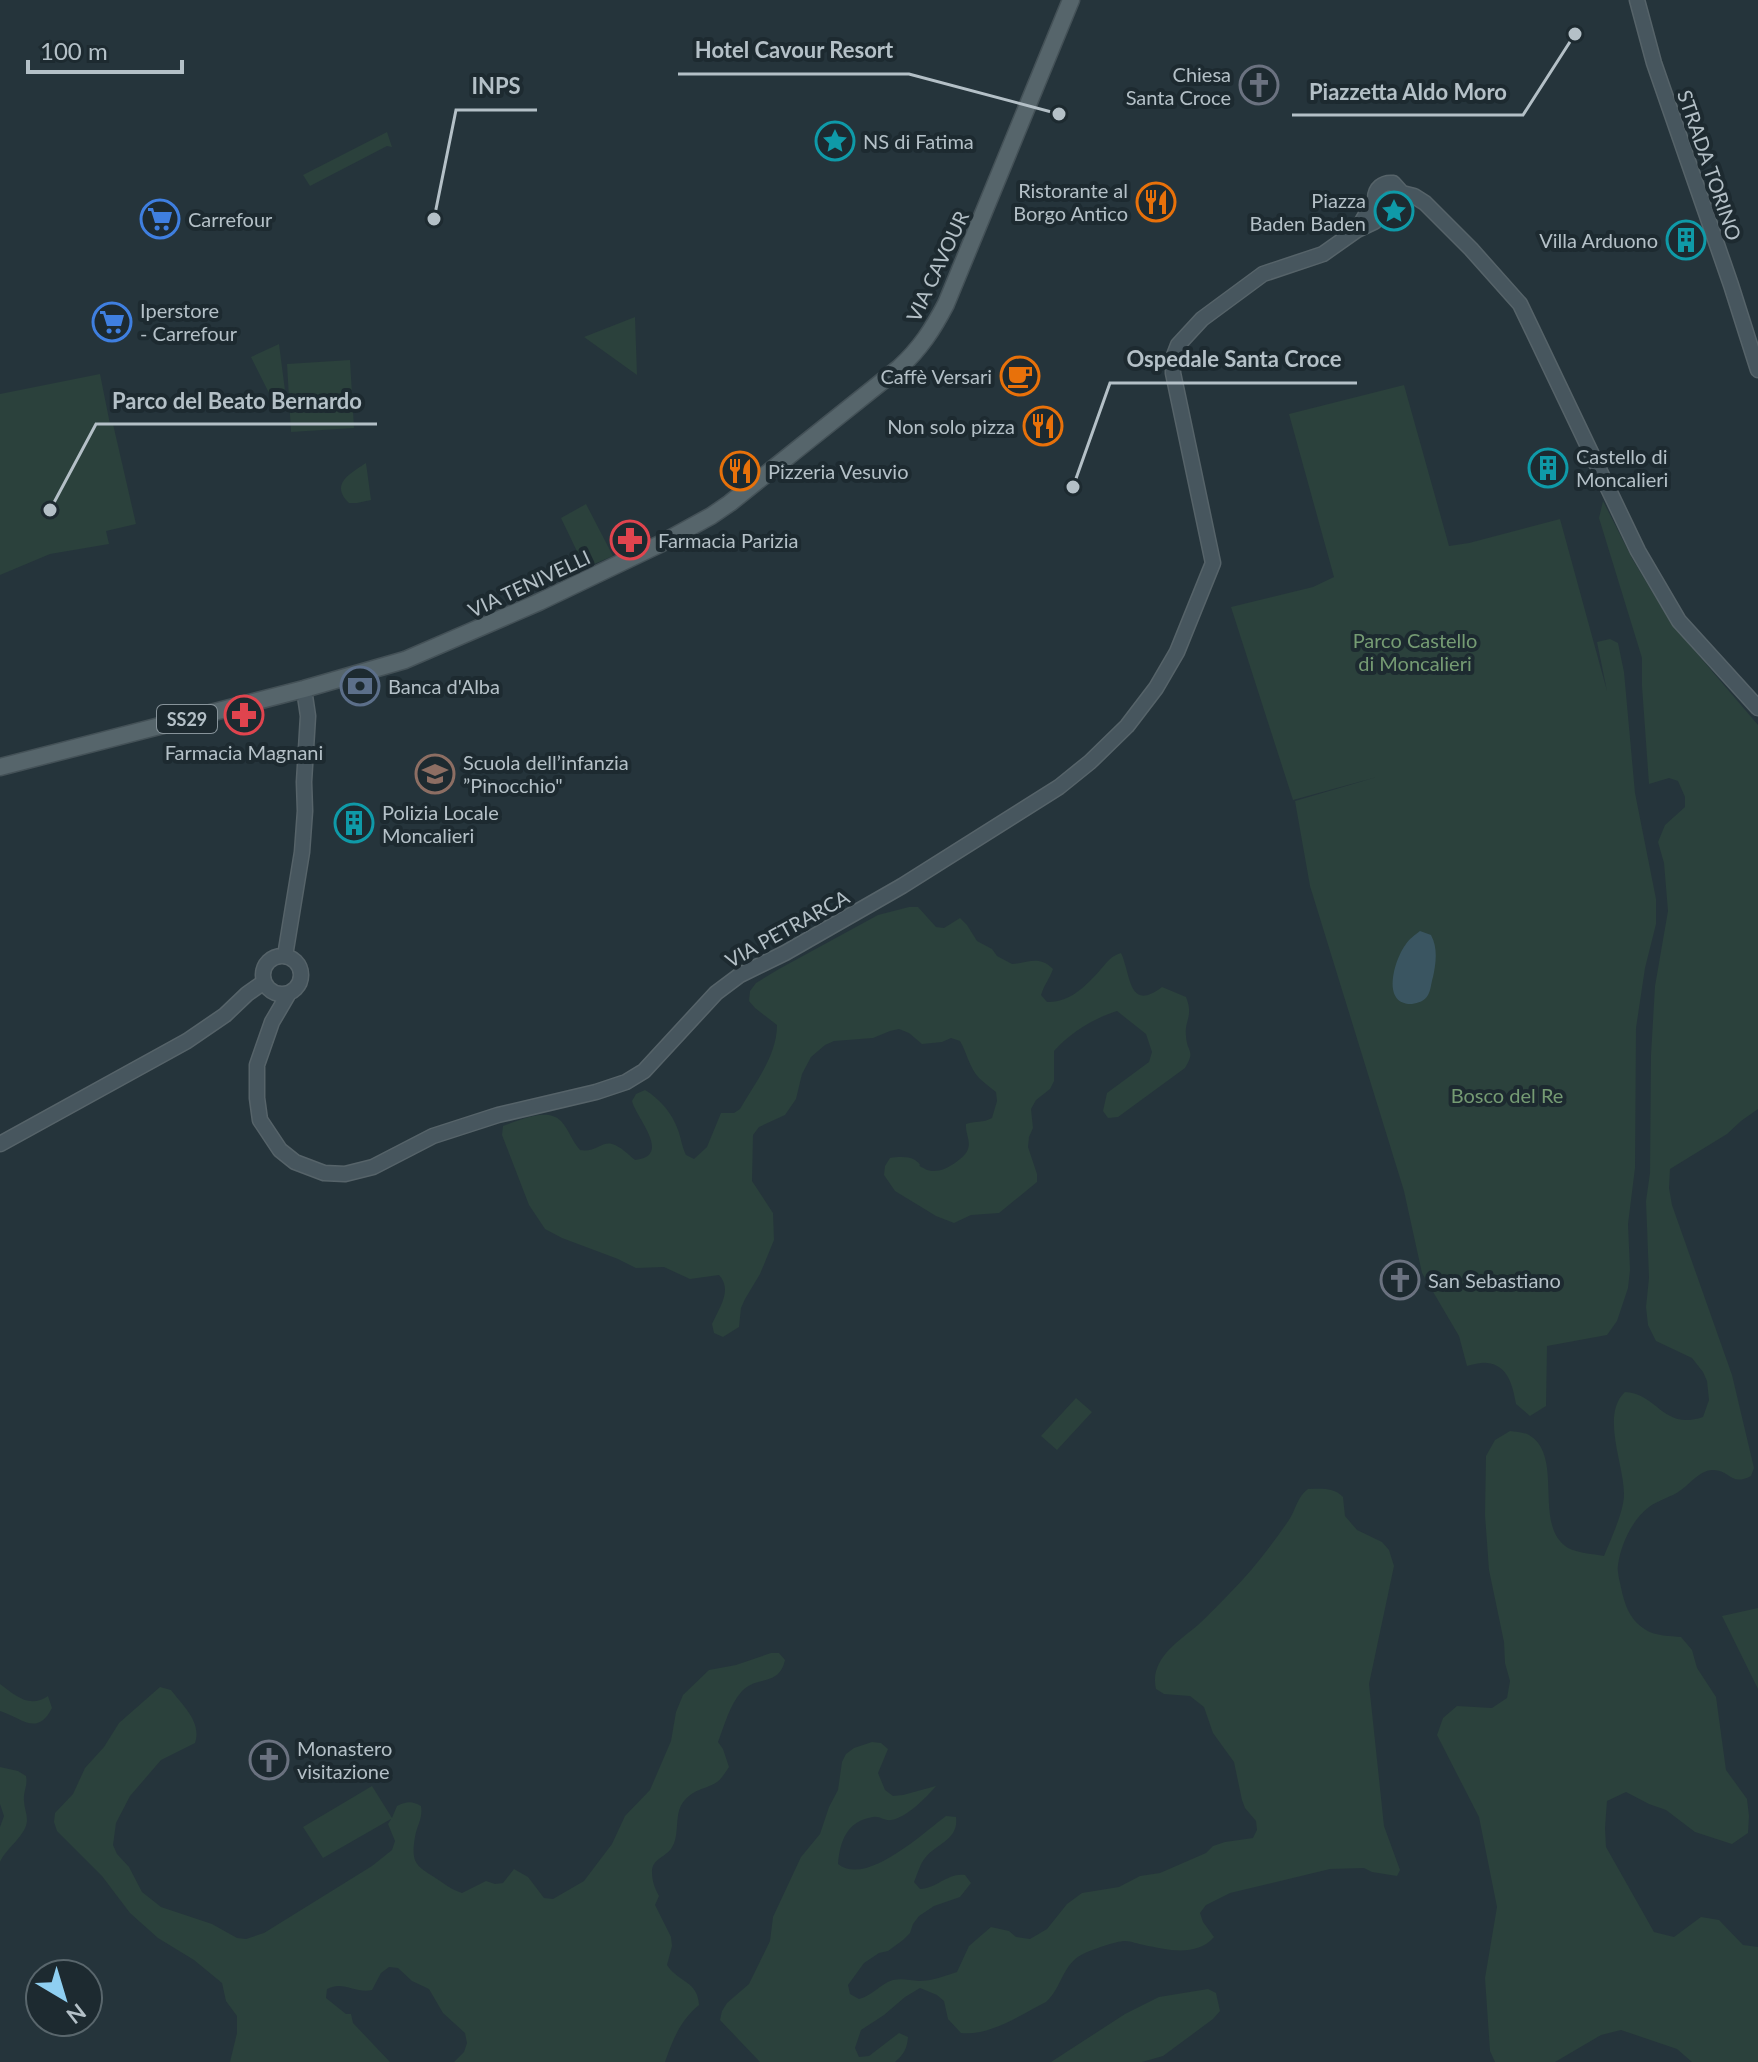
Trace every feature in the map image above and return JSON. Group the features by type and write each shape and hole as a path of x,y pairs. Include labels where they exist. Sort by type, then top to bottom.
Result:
{"main road":[{"name":"VIA CAVOUR","path":"752,485 899,368 930,333 951,292 1071,0"},
{"name":"VIA TENIVELLI","path":"306,688 405,660 539,602 711,516 752,485"},
{"name":"SS29","path":"0,767 306,688"}],"street":[{"name":"STRADA TORINO","path":"1637,0 1658,75 1758,370"},
{"name":"STRADA TORINO","path":"1642,17 1645,0"},
{"path":"1357,230 1380,186 1389,183 1397,185 1397,203"},
{"path":"1375,199 1379,207 1397,203 1433,213 1471,249 1525,311 1638,551 1679,621 1758,708"},
{"path":"1357,230 1374,222 1397,203"},
{"name":"VIA PETRARCA","path":"289,993 272,1022 257,1065 260,1120 280,1150 295,1162 324,1173 345,1174 373,1167 433,1136 498,1115 626,1082 644,1071 716,993 740,975 902,886 1059,787 1127,726 1156,688 1177,652 1213,563 1173,373 1173,358 1178,345 1202,319 1263,274 1323,254 1357,230"},
{"path":"285,956 302,852 308,716 306,688"},
{"path":"285,956 296,962 301,973 299,985 289,993 278,994 266,985 263,970 274,957 285,956"},
{"path":"0,1144 187,1041 225,1015 247,994 266,985"},
{"name":"VIA PETRARCA","path":"266,985 272,1022"}],"green space":[{"path":"387,132 392,147 387,146 310,186 303,175"},
{"path":"635,317 637,375 584,337"},
{"path":"279,344 287,406 277,409 251,357"},
{"path":"350,360 354,428 291,432 287,364"},
{"path":"100,374 136,524 106,531 109,544 50,554 0,575 0,394"},
{"name":"Bosco del Re","path":"1404,385 1449,546 1560,519 1607,691 1597,642 1610,639 1618,643 1624,672 1635,793 1656,899 1656,924 1645,968 1636,1028 1635,1168 1628,1224 1628,1288 1617,1321 1607,1335 1547,1346 1546,1406 1530,1416 1516,1404 1511,1384 1500,1368 1485,1363 1467,1366 1459,1336 1422,1273 1404,1191 1310,886 1295,801 1377,777 1293,800 1231,607 1313,587 1334,577 1289,414"},
{"path":"366,463 371,500 349,503 341,490 344,480"},
{"path":"1603,501 1633,560 1671,623 1758,725 1758,1109 1727,1134 1670,1169 1669,1188 1672,1205 1732,1375 1754,1468 1751,1476 1739,1480 1718,1470 1707,1471 1649,1507 1628,1533 1618,1567 1625,1603 1635,1621 1654,1633 1681,1637 1692,1650 1697,1668 1716,1697 1726,1770 1747,1799 1748,1833 1732,1844 1695,1832 1666,1810 1626,1792 1607,1801 1605,1828 1606,1847 1654,1932 1674,1937 1701,1917 1719,1920 1743,1945 1758,1947 1758,2062 1692,2062 1677,2049 1621,2030 1601,2035 1555,2062 1495,2062 1490,2051 1485,1978 1497,1907 1479,1817 1437,1735 1443,1718 1457,1706 1492,1708 1507,1698 1510,1681 1489,1570 1485,1515 1486,1456 1495,1440 1510,1431 1527,1434 1540,1445 1548,1474 1549,1508 1557,1538 1572,1550 1604,1556 1624,1496 1614,1427 1618,1402 1625,1392 1636,1394 1669,1416 1689,1420 1703,1417 1709,1400 1707,1381 1692,1358 1656,1341 1648,1325 1646,1201 1650,1173 1651,1055 1655,986 1668,911 1664,863 1658,842 1665,825 1685,807 1685,797 1678,781 1669,778 1649,784 1642,658 1599,518"},
{"path":"586,504 613,556 585,568 561,518"},
{"path":"918,907 936,927 944,928 960,918 977,941 1012,964 1034,961 1048,965 1053,969 1041,995 1047,1002 1063,1000 1077,992 1110,959 1121,953 1132,988 1137,993 1143,996 1162,987 1186,997 1189,1014 1186,1036 1190,1054 1185,1068 1118,1117 1108,1118 1103,1111 1107,1093 1149,1062 1152,1052 1146,1034 1117,1011 1083,1027 1054,1051 1054,1081 1031,1109 1033,1128 1028,1147 1037,1182 999,1213 971,1215 954,1223 936,1216 895,1191 884,1175 890,1158 912,1159 929,1170 948,1167 963,1157 968,1149 966,1124 992,1118 996,1092 976,1074 960,1041 951,1038 922,1044 899,1029 873,1038 834,1041 825,1045 811,1057 802,1074 796,1099 785,1115 759,1127 753,1135 752,1181 773,1213 774,1240 741,1308 739,1327 723,1337 714,1333 712,1324 725,1293 719,1275 690,1279 664,1267 636,1268 545,1229 529,1205 502,1135 503,1126 533,1116 548,1115 561,1121 580,1150 612,1144 635,1160 646,1157 652,1144 632,1101 636,1094 645,1090 669,1112 686,1155 694,1159 707,1147 721,1113 734,1113 740,1109 773,1048 777,1025 749,1001 750,991 756,983 878,915"},
{"path":"1076,1398 1092,1412 1057,1450 1041,1436"},
{"path":"1308,1489 1331,1490 1343,1497 1345,1516 1357,1530 1382,1542 1389,1550 1394,1566 1369,1684 1384,1826 1400,1870 1397,1876 1364,1868 1330,1869 1230,1893 1206,1905 1200,1913 1214,1937 1207,1943 1181,1950 1125,1941 1092,1950 1076,1958 1046,2002 1005,2024 983,2031 961,2033 948,2019 944,2001 920,1988 861,2030 855,2048 859,2057 869,2056 899,2033 908,2037 904,2051 895,2062 760,2062 720,2020 722,2011 749,1984 770,1941 773,1917 801,1857 820,1834 838,1790 842,1762 854,1748 872,1742 881,1743 888,1749 878,1773 885,1790 893,1796 936,1786 916,1806 897,1818 873,1817 857,1823 846,1833 838,1864 850,1869 863,1869 894,1855 946,1816 956,1817 951,1836 925,1858 914,1882 920,1889 965,1875 971,1883 960,1897 934,1906 919,1916 903,1940 864,1963 848,1985 850,1994 859,1999 893,1980 924,1981 957,1972 969,1946 991,1927 1030,1939 1047,1929 1067,1904 1082,1893 1119,1887 1140,1876 1160,1873 1206,1853 1213,1846 1253,1838 1257,1830 1256,1821 1242,1800 1234,1762 1213,1733 1204,1707 1190,1696 1164,1694 1156,1689 1155,1678 1167,1652 1245,1577 1282,1530"},
{"path":"1758,1608 1758,1689 1722,1616"},
{"path":"779,1653 785,1660 778,1674 742,1691 725,1722 718,1742 729,1767 719,1781 684,1801 674,1843 653,1868 653,1882 659,1896 655,1905 671,1937 667,1965 692,1987 699,2005 678,2031 665,2062 454,2062 464,2052 467,2043 465,2033 443,2013 429,1989 412,1981 398,1968 389,1967 381,1973 372,1990 333,1987 327,1989 326,1998 346,2014 351,2014 353,2023 390,2062 230,2062 237,2033 237,2016 226,2001 222,1983 194,1960 158,1938 130,1913 102,1876 57,1831 54,1822 55,1813 73,1794 85,1768 104,1747 119,1723 160,1687 171,1690 194,1721 195,1743 161,1760 130,1796 116,1823 113,1845 142,1892 161,1907 212,1924 237,1938 246,1939 264,1933 372,1866 392,1850 395,1841 388,1824 391,1819 323,1858 303,1827 372,1786 392,1818 401,1804 409,1802 421,1806 414,1847 415,1860 421,1868 448,1886 462,1893 486,1881 503,1883 514,1869 528,1877 544,1898 553,1899 584,1881 612,1844 625,1816 650,1790 671,1741 676,1712 683,1695 709,1670"},
{"path":"0,1684 28,1701 48,1696 52,1708 41,1722 35,1724 0,1711"},
{"path":"0,1767 26,1776 24,1797 27,1820 24,1831 0,1862 0,1827 4,1816 0,1804"},
{"path":"1208,1989 1216,1993 1220,2011 1163,2056 1142,2062 1051,2062 1125,2014 1159,1997"}],"water":[{"path":"1420,931 1431,935 1436,961 1427,997 1412,1004 1396,997 1393,980 1402,951"}],"place":[{"name":"Piazzetta Aldo Moro","path":"1575,34"},
{"name":"Chiesa Santa Croce","path":"1259,85"},
{"name":"Hotel Cavour Resort","path":"1059,114"},
{"name":"NS di Fatima","path":"835,141"},
{"name":"Ristorante al Borgo Antico","path":"1156,202"},
{"name":"Piazza Baden Baden","path":"1394,211"},
{"name":"Carrefour","path":"160,219"},
{"name":"INPS","path":"434,219"},
{"name":"Villa Arduono","path":"1686,240"},
{"name":"Iperstore - Carrefour","path":"112,322"},
{"name":"Caffè Versari","path":"1020,376"},
{"name":"Non solo pizza","path":"1043,426"},
{"name":"Castello di Moncalieri","path":"1548,468"},
{"name":"Pizzeria Vesuvio","path":"740,471"},
{"name":"Ospedale Santa Croce","path":"1073,487"},
{"name":"Parco del Beato Bernardo","path":"50,510"},
{"name":"Farmacia Parizia","path":"630,540"},
{"name":"Banca d'Alba","path":"360,686"},
{"name":"Farmacia Magnani","path":"244,715"},
{"name":"Scuola dell’infanzia ”Pinocchio\"","path":"435,774"},
{"name":"Polizia Locale Moncalieri","path":"354,823"},
{"name":"San Sebastiano","path":"1400,1280"},
{"name":"Monastero visitazione","path":"269,1760"}],"park label":[{"name":"Parco Castello di Moncalieri","path":"1415,652"}]}
